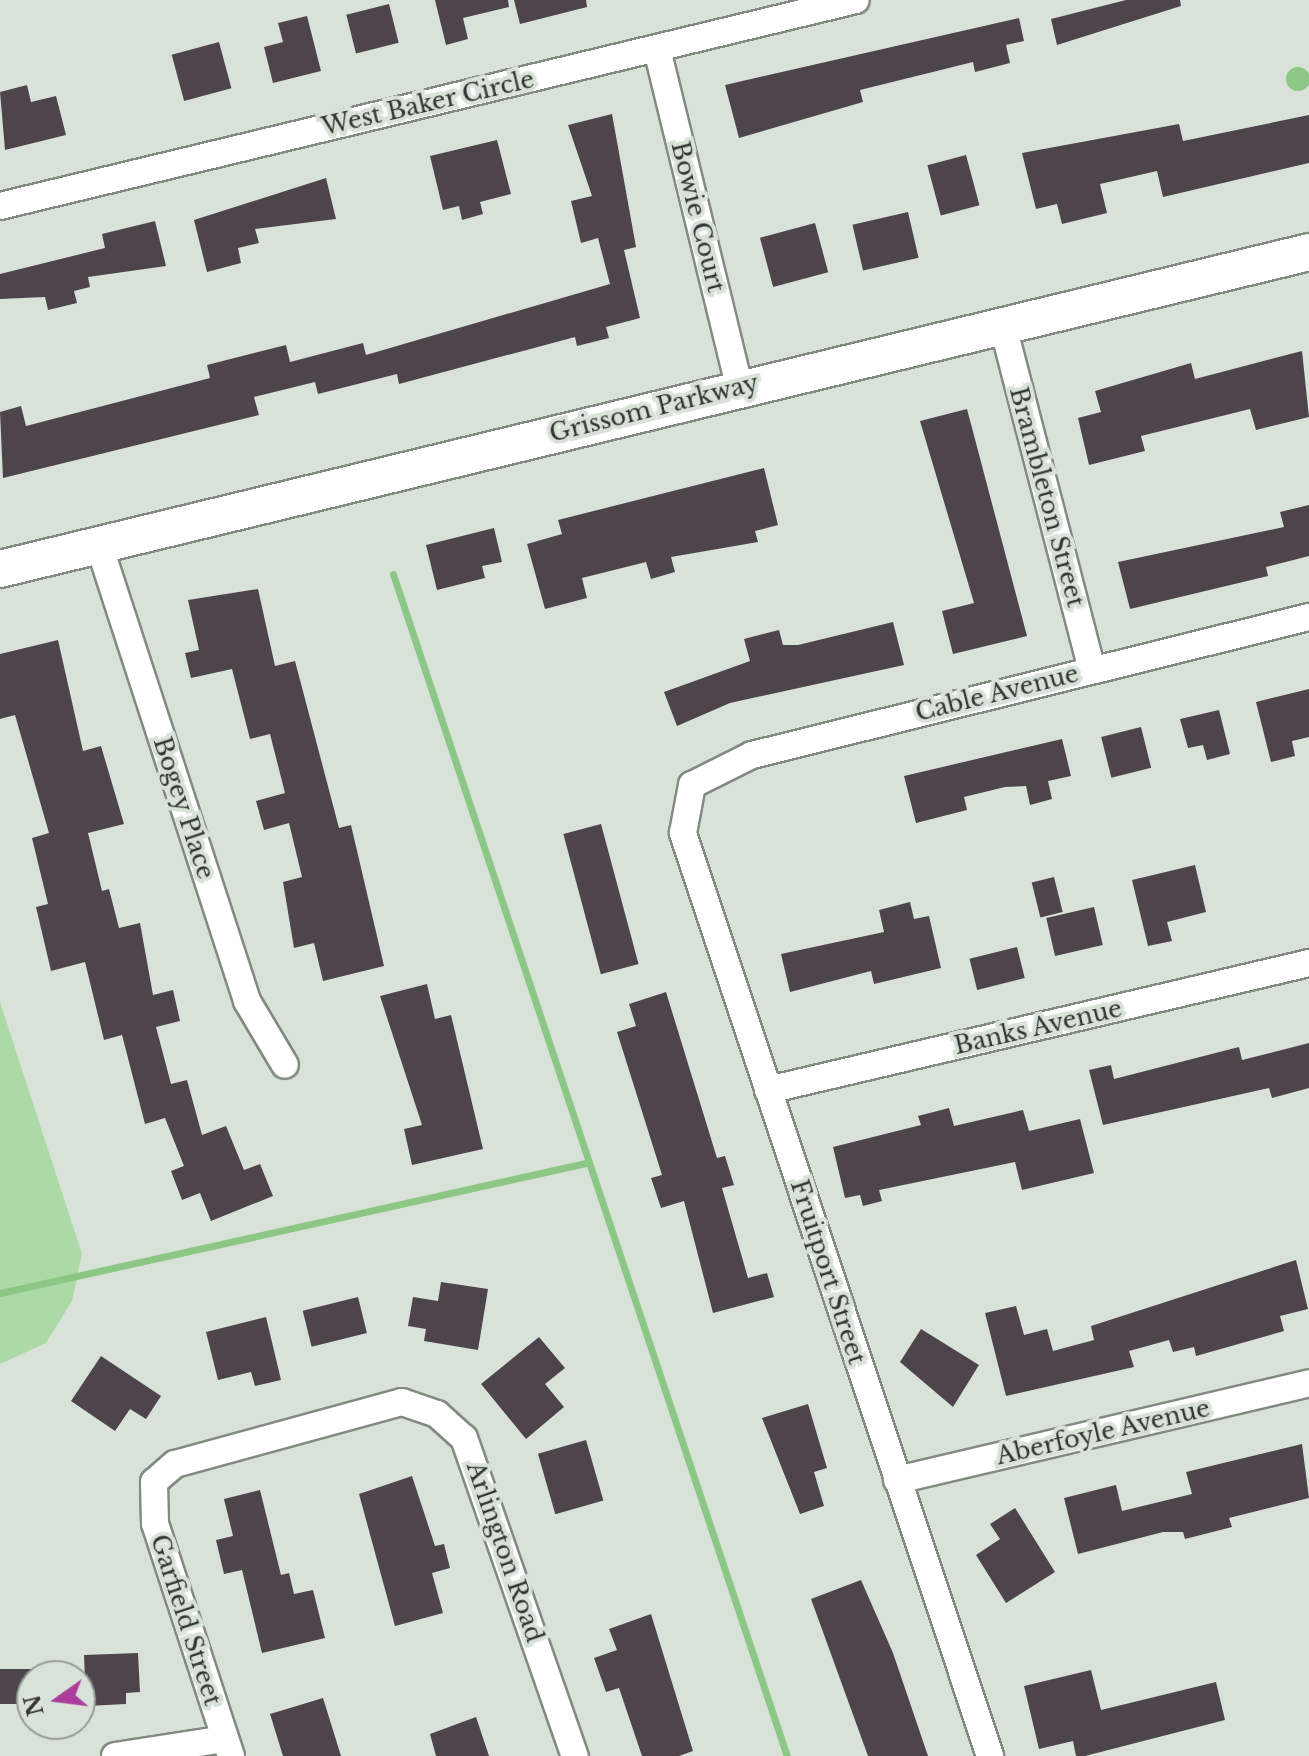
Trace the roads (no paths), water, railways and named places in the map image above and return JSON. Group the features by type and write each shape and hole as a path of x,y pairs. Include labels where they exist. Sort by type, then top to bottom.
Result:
{"main road":[{"name":"Grissom Parkway","path":"0,569 739,386 1309,252"}],"street":[{"name":"West Baker Circle","path":"0,206 856,0"},
{"name":"Bowie Court","path":"657,49 739,386"},
{"name":"Brambleton Street","path":"1003,326 1092,669"},
{"name":"Bogey Place","path":"99,545 247,1001 285,1065"},
{"name":"Cable Avenue","path":"692,785 752,755 1309,617"},
{"name":"Fruitport Street","path":"692,785 683,833 990,1756"},
{"name":"Banks Avenue","path":"768,1090 1309,963"},
{"name":"Aberfoyle Avenue","path":"897,1480 1309,1383"},
{"name":"Arlington Road","path":"154,1482 175,1464 402,1402 437,1414 464,1438 477,1467 575,1756"},
{"name":"Garfield Street","path":"154,1482 155,1524 228,1747"},
{"path":"115,1756 228,1747"}],"waterway":[{"path":"393,574 787,1756"},
{"path":"0,1293 586,1163"}]}
